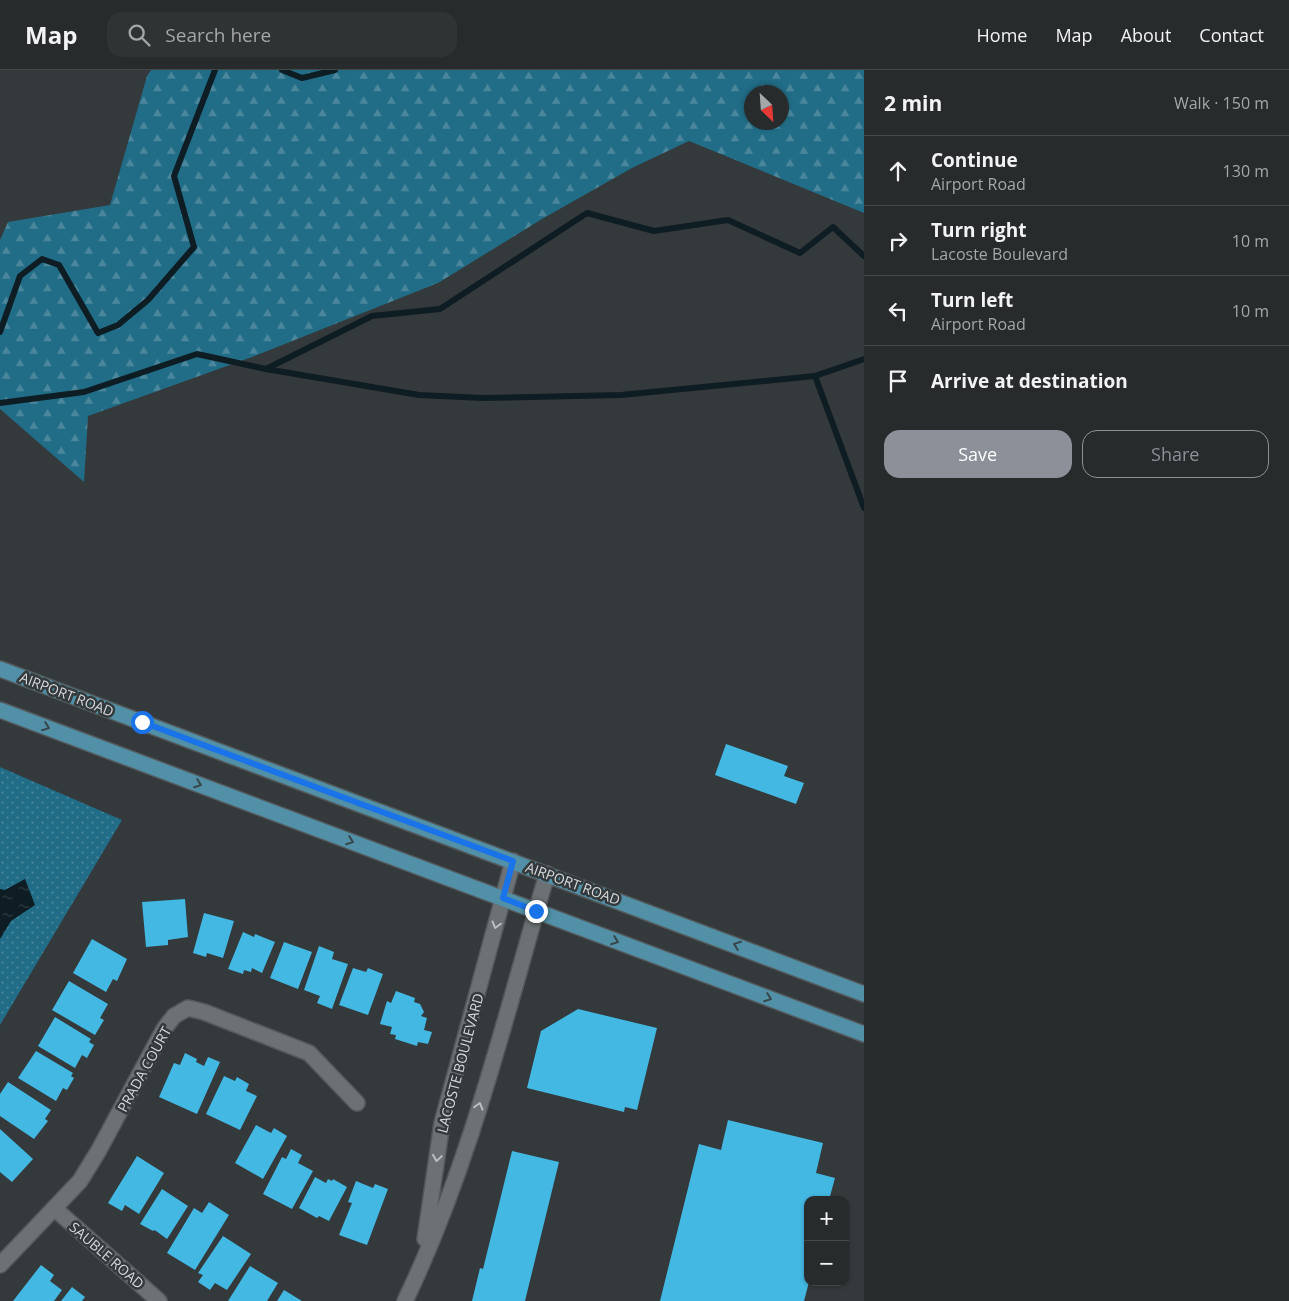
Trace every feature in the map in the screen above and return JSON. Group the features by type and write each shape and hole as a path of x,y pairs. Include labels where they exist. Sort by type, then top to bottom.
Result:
{"main road":[{"name":"AIRPORT ROAD","path":"0,669 864,994"},
{"path":"0,710 864,1034"}],"street":[{"name":"LACOSTE BOULEVARD","path":"421,1267 442,1123 513,861"},
{"name":"LACOSTE BOULEVARD","path":"405,1301 421,1267 474,1125 547,874"},
{"name":"PRADA COURT","path":"0,1264 80,1181 99,1150 164,1029 174,1016 188,1008 204,1012 309,1053 357,1103"},
{"name":"SAUBLE ROAD","path":"55,1209 158,1301"}],"green space":[{"path":"151,70 864,70 864,213 689,141 632,168 542,219 438,283 252,357 88,416 84,482 0,409 0,240 8,222 110,205 147,76"},
{"path":"0,767 122,820 0,1025"}],"water":[{"path":"25,879 35,905 11,921 0,939 0,889 5,890"}],"building":[{"path":"726,744 788,766 784,776 804,783 796,804 715,775"},
{"path":"185,899 188,937 168,940 168,945 146,947 142,902"},
{"path":"204,913 234,921 223,958 207,953 206,957 193,953"},
{"path":"243,932 254,937 255,934 275,942 262,973 252,968 251,972 244,970 243,974 228,969"},
{"path":"92,939 127,959 117,981 113,979 106,992 73,973"},
{"path":"284,942 312,952 298,989 270,978"},
{"path":"319,946 334,952 332,959 348,964 332,1009 317,1003 320,996 304,990"},
{"path":"353,968 366,972 368,968 383,974 368,1015 339,1005"},
{"path":"69,981 108,1004 100,1018 104,1020 95,1035 52,1010"},
{"path":"396,991 415,998 414,1002 420,1004 424,1012 421,1016 427,1018 424,1030 432,1032 428,1044 418,1042 417,1046 395,1039 396,1035 390,1034 392,1027 380,1024 387,1001 391,1003"},
{"path":"578,1009 657,1028 637,1110 625,1107 624,1112 527,1088 541,1031"},
{"path":"55,1017 91,1039 89,1042 94,1045 87,1058 82,1055 75,1068 38,1046"},
{"path":"36,1051 73,1073 71,1076 74,1078 67,1090 63,1088 56,1101 18,1078"},
{"path":"185,1053 197,1059 196,1062 204,1066 208,1057 220,1062 197,1114 159,1097 174,1063 180,1065"},
{"path":"224,1076 235,1081 237,1077 249,1084 246,1091 257,1096 240,1130 206,1114"},
{"path":"8,1082 51,1110 45,1119 48,1121 34,1139 0,1116 0,1094"},
{"path":"728,1120 823,1143 816,1173 835,1178 830,1196 804,1196 804,1286 808,1286 804,1301 660,1301 699,1144 721,1150"},
{"path":"256,1125 271,1133 274,1128 287,1136 263,1179 235,1163"},
{"path":"0,1129 33,1159 12,1182 0,1172"},
{"path":"291,1149 302,1155 298,1163 313,1171 292,1209 263,1194 282,1157 286,1159"},
{"path":"512,1151 559,1162 525,1301 472,1301 480,1268 483,1269"},
{"path":"137,1156 164,1173 139,1214 125,1205 122,1211 108,1203"},
{"path":"315,1177 326,1183 328,1179 332,1181 333,1179 347,1187 329,1221 319,1216 317,1218 299,1208"},
{"path":"356,1181 373,1188 375,1184 388,1189 367,1245 339,1235 352,1203 348,1202"},
{"path":"162,1189 188,1206 167,1239 156,1231 140,1224"},
{"path":"209,1202 229,1215 195,1270 167,1253 194,1208 202,1213"},
{"path":"223,1236 251,1254 227,1290 215,1283 210,1290 198,1282 203,1275 198,1273"},
{"path":"41,1265 54,1275 50,1281 62,1290 54,1301 13,1301"},
{"path":"250,1266 278,1283 267,1301 228,1301"},
{"path":"72,1287 85,1297 82,1301 61,1301"},
{"path":"284,1290 302,1301 277,1301"}],"waterway":[{"path":"0,332 20,276 42,259 59,265 98,333 118,325 148,300 194,247 174,176 215,70"},
{"path":"282,70 302,78 335,70"},
{"path":"266,369 372,316 440,309 587,213 654,231 728,220 800,253 833,227 864,256"},
{"path":"0,403 84,392 197,354 266,369 419,395 483,398 621,395 815,376 864,359"},
{"path":"815,376 864,508"}],"route":[{"path":"142,722 513,861 503,898 536,911"}]}
